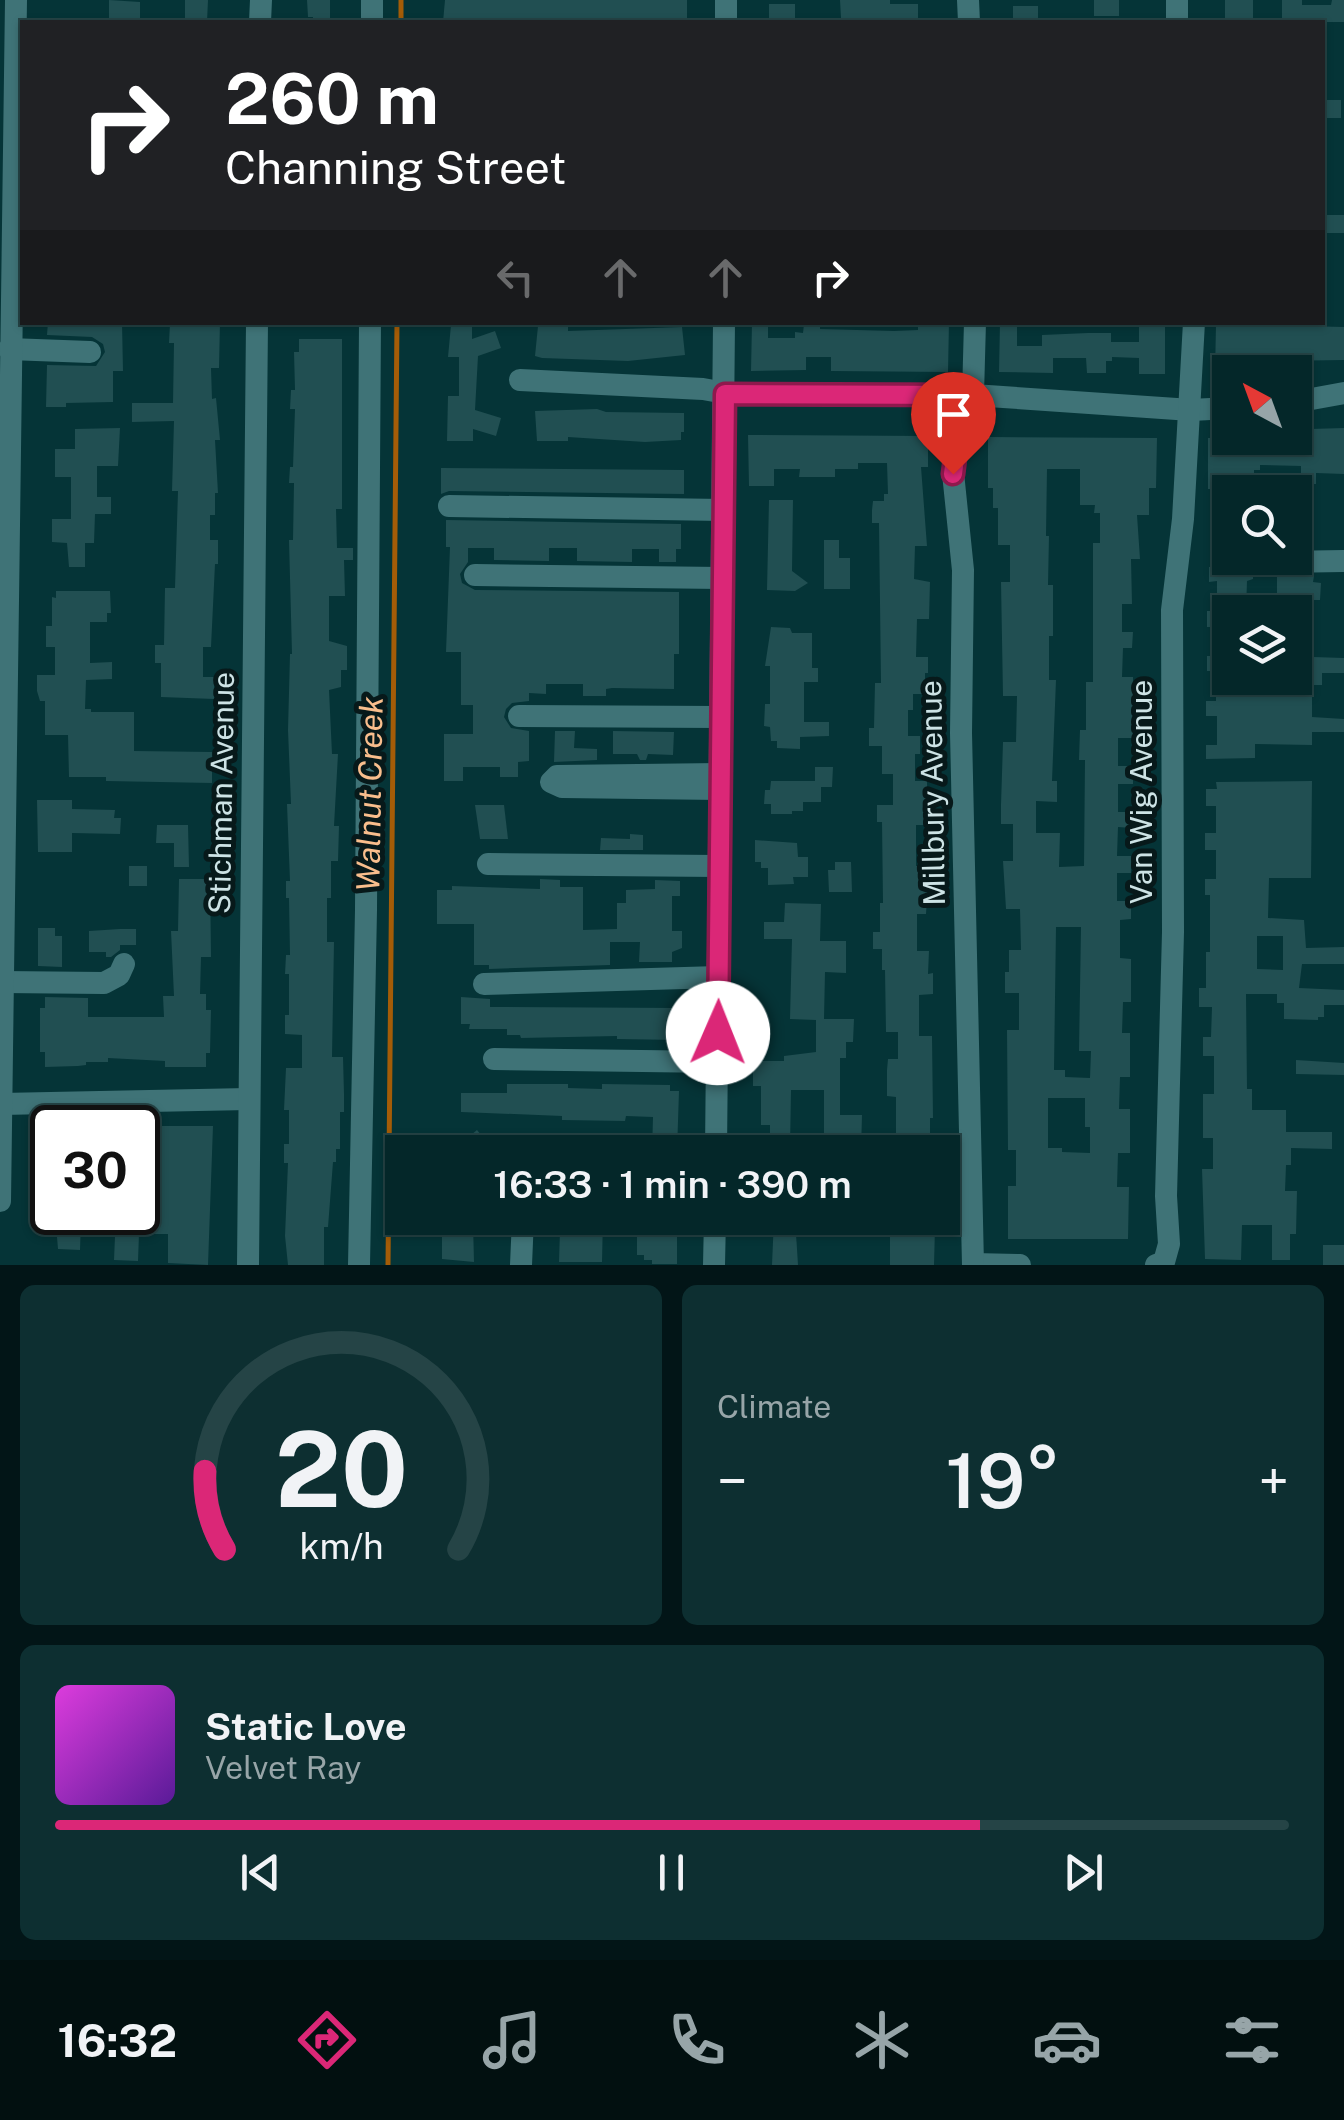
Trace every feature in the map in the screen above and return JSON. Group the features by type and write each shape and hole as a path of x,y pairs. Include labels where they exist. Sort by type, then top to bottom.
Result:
{"street":[{"path":"0,1201 5,312 18,106 16,0"},
{"name":"Stichman Avenue","path":"248,1265 257,325"},
{"path":"359,1265 370,325"},
{"path":"716,1135 724,325"},
{"name":"Millbury Avenue","path":"973,1264 961,752 963,570 953,474 957,442 972,395 974,325"},
{"name":"Van Wig Avenue","path":"1160,1263 1169,1244 1166,1196 1172,932 1172,610 1191,410 1194,325"},
{"path":"6,353 90,352"},
{"path":"520,380 703,389 725,394 972,395 1212,409"},
{"path":"1312,399 1344,393"},
{"path":"449,506 723,510"},
{"path":"1312,562 1344,561"},
{"path":"475,575 722,578"},
{"path":"519,716 720,717"},
{"path":"557,776 719,782 562,786 551,782 557,776"},
{"path":"488,864 719,866"},
{"path":"2,982 104,984 119,975 124,964"},
{"path":"484,984 718,976"},
{"path":"494,1059 718,1062"},
{"path":"1,1104 248,1099"},
{"path":"521,1265 522,1235"},
{"path":"714,1265 715,1235"},
{"path":"973,1264 1020,1265"}],"building":[{"path":"109,0 140,2 140,20 109,20"},
{"path":"185,0 208,0 207,20 185,20"},
{"path":"307,0 330,0 330,20 308,17"},
{"path":"445,0 687,0 687,20 443,20"},
{"path":"840,0 918,4 918,20 841,18"},
{"path":"1094,0 1119,0 1119,16 1094,16"},
{"path":"1225,0 1253,0 1253,18 1225,18"},
{"path":"1282,0 1331,5 1332,0 1344,0 1344,22 1282,20"},
{"path":"769,4 795,4 795,20 769,20"},
{"path":"1013,6 1038,6 1038,20 1013,20"},
{"path":"1325,100 1341,100 1341,118 1325,118"},
{"path":"1325,215 1344,215 1344,233 1325,233"},
{"path":"48,325 122,325 123,371 113,371 113,402 46,407 47,365 96,366 105,352 103,344 92,337 47,335"},
{"path":"170,325 220,325 219,368 211,368 220,440 215,440 218,493 215,515 210,515 210,540 218,540 218,564 211,647 203,647 203,677 214,677 214,699 161,697 161,663 155,663 155,645 164,645 165,588 175,588 178,491 172,491 174,421 132,422 132,403 173,403 174,343 169,343"},
{"path":"451,325 472,325 472,339 495,331 501,348 478,356 475,410 501,418 496,436 473,429 473,441 447,441 448,396 459,396 459,357 448,357"},
{"path":"752,325 768,325 768,338 795,338 795,332 803,333 804,325 894,331 918,330 918,325 949,325 948,372 831,371 831,357 806,357 806,370 751,371"},
{"path":"1000,325 1017,325 1017,346 1042,346 1042,335 1088,333 1111,333 1111,342 1139,342 1139,325 1165,325 1165,374 1139,374 1139,358 1112,357 1112,361 1106,361 1106,373 1087,373 1086,358 1053,358 1053,373 999,372"},
{"path":"1216,325 1344,327 1344,360 1312,360 1312,355 1215,355"},
{"path":"538,326 568,326 568,331 682,327 685,355 628,361 542,358 535,356"},
{"path":"299,339 342,339 342,509 336,509 337,548 353,548 353,560 344,560 345,596 329,596 329,641 347,646 347,670 341,670 341,687 329,690 332,754 338,754 334,826 339,826 338,861 331,861 331,898 327,898 327,942 334,942 332,1057 343,1057 344,1112 340,1112 340,1149 336,1149 333,1162 328,1227 324,1227 324,1265 288,1265 285,1236 288,1163 284,1163 284,1144 289,1144 289,1110 284,1110 286,1068 302,1068 302,1035 285,1034 285,1015 289,1015 286,955 290,955 286,898 286,881 290,881 287,804 291,804 289,540 293,540 294,483 289,483 295,409 290,409 291,390 295,390 294,352 299,352"},
{"path":"535,411 684,413 684,432 681,440 568,437 568,441 537,441"},
{"path":"120,428 118,466 97,466 97,497 111,497 111,514 95,514 94,543 85,543 85,567 69,567 67,543 52,542 52,519 71,519 71,477 55,477 55,449 75,449 75,429"},
{"path":"1344,428 1344,474 1316,473 1316,484 1312,484 1312,475 1301,475 1301,466 1260,465 1254,475 1212,475 1212,489 1208,489 1208,438 1212,438 1212,455 1312,455 1312,429"},
{"path":"748,435 928,436 928,467 921,467 927,546 915,546 914,579 930,582 929,619 917,619 916,657 928,657 928,673 925,694 913,694 913,710 908,710 908,736 920,736 915,781 927,781 928,825 916,825 916,866 929,866 926,914 917,914 917,951 929,951 928,974 933,973 933,994 919,995 919,1036 932,1036 930,1134 896,1133 896,1097 887,1096 887,1070 888,1059 898,1059 898,1032 886,1032 882,949 873,949 873,932 880,932 883,903 882,822 877,822 877,805 893,805 893,774 882,774 882,746 869,746 869,728 874,728 875,683 881,683 879,523 872,523 872,510 873,501 884,501 884,494 888,494 887,463 858,463 858,469 835,469 835,477 799,477 800,469 774,469 774,486 749,486"},
{"path":"988,437 1157,438 1156,488 1149,488 1149,515 1137,515 1140,559 1131,559 1132,604 1122,604 1122,632 1133,632 1132,648 1123,648 1122,677 1133,677 1133,738 1118,738 1118,766 1133,766 1133,784 1118,784 1118,812 1132,812 1132,828 1118,827 1117,856 1131,856 1131,873 1117,873 1117,901 1131,901 1131,919 1120,920 1120,958 1131,959 1131,1002 1123,1002 1122,1033 1130,1033 1130,1077 1120,1077 1119,1109 1130,1109 1130,1153 1118,1153 1117,1187 1129,1187 1128,1239 1008,1239 1008,1186 1016,1186 1016,1150 1008,1150 1007,1030 1019,1030 1019,993 1005,993 1005,972 1009,972 1009,950 1021,950 1020,909 1006,909 1003,861 1013,861 1013,824 1001,824 1001,805 1003,742 1016,742 1017,696 1003,696 1001,582 1010,582 1010,545 998,545 998,508 993,508 993,488 988,488","holes":["1047,469 1080,469 1080,505 1095,505 1094,513 1100,513 1100,543 1093,543 1093,682 1086,682 1086,730 1080,730 1079,760 1085,760 1084,866 1059,867 1060,833 1036,833 1036,801 1057,802 1057,781 1052,781 1056,680 1049,680 1053,585 1048,585","1056,927 1081,927 1079,1051 1091,1051 1090,1078 1065,1077 1065,1070 1054,1070","1048,1098 1085,1098 1090,1153 1048,1148"]},
{"path":"441,468 684,470 684,494 441,494"},
{"path":"769,500 793,500 792,571 808,583 795,591 767,590"},
{"path":"446,520 681,524 681,549 676,549 676,562 659,562 659,549 632,549 632,562 577,561 577,548 549,548 549,561 494,560 494,548 468,548 468,562 460,574 462,583 475,590 679,592 679,654 674,654 674,689 612,688 606,689 606,696 583,696 583,684 546,684 546,694 529,693 529,701 512,703 506,709 504,717 511,728 529,731 529,761 518,762 518,777 500,777 500,767 463,767 463,781 444,781 444,734 473,734 473,705 461,705 461,652 446,652 450,547 446,547"},
{"path":"824,540 839,540 839,558 850,558 850,589 824,589"},
{"path":"1209,567 1212,575 1253,575 1247,581 1247,595 1217,595 1217,581 1209,582"},
{"path":"1277,576 1314,576 1313,582 1321,583 1320,600 1313,600 1313,610 1312,595 1277,595"},
{"path":"56,591 110,591 111,613 107,613 107,622 90,622 90,663 112,662 112,679 86,680 85,709 134,712 134,751 212,752 212,783 69,777 68,735 45,735 45,701 40,701 37,691 37,675 55,675 55,647 46,647 46,626 52,626 52,597 56,598"},
{"path":"1207,611 1212,611 1212,627 1207,627"},
{"path":"771,627 812,633 812,668 818,668 818,682 804,682 804,722 829,722 829,736 800,737 800,749 777,748 777,741 771,741 770,727 764,726 765,704 770,704 770,666 765,666"},
{"path":"1312,647 1313,657 1344,658 1344,673 1322,673 1322,685 1312,685"},
{"path":"1207,656 1212,656 1212,671 1207,671"},
{"path":"1216,695 1312,695 1312,717 1344,719 1344,732 1312,732 1312,745 1255,744 1255,758 1206,759 1206,745 1217,745 1217,716 1206,716 1206,701 1216,701"},
{"path":"555,731 575,731 574,748 597,749 597,760 554,762"},
{"path":"613,731 674,732 673,755 648,754 646,760 640,760 637,754 613,754"},
{"path":"815,767 833,767 832,787 821,787 821,802 803,802 803,811 792,814 771,814 771,804 764,804 765,790 770,790 771,781 815,781"},
{"path":"1312,781 1311,878 1269,878 1268,918 1304,920 1306,948 1344,947 1344,964 1302,964 1299,988 1344,990 1344,1005 1324,1005 1324,1017 1318,1020 1284,1019 1284,1003 1277,1003 1277,994 1246,994 1247,1089 1252,1089 1252,1110 1286,1110 1286,1132 1332,1132 1332,1149 1291,1148 1285,1191 1297,1191 1296,1234 1290,1234 1290,1260 1272,1260 1272,1225 1242,1225 1241,1260 1205,1259 1202,1169 1213,1169 1213,1138 1203,1138 1203,1094 1214,1094 1214,1056 1203,1056 1203,1037 1211,1037 1212,1007 1199,1007 1199,988 1206,988 1206,952 1210,952 1210,895 1205,895 1205,879 1216,879 1216,850 1205,850 1205,833 1216,833 1216,806 1206,806 1206,789 1217,789 1216,782","holes":["1257,936 1283,936 1283,970 1257,969"]},
{"path":"37,800 72,800 72,809 115,810 114,818 121,818 120,834 72,833 72,852 38,852"},
{"path":"475,805 504,805 508,839 480,839"},
{"path":"157,825 188,825 189,867 174,867 174,843 156,843"},
{"path":"630,834 643,835 643,850 600,850 601,838 630,839"},
{"path":"755,840 797,843 798,857 808,857 808,877 793,877 794,884 768,885 768,868 755,862"},
{"path":"835,862 851,862 852,892 829,892 828,870 835,870"},
{"path":"129,866 147,866 147,886 129,886"},
{"path":"179,879 210,879 211,957 201,957 200,994 206,994 206,1010 211,1010 206,1067 165,1067 165,1061 108,1058 108,1062 45,1067 45,1052 40,1052 40,1008 45,1008 45,997 88,998 88,1017 164,1017 163,996 174,996 171,931 178,931"},
{"path":"540,879 560,880 560,887 583,887 583,930 617,929 617,903 626,903 626,890 655,889 655,880 680,881 680,896 672,896 672,931 682,931 682,948 672,952 672,962 639,962 640,942 610,942 610,965 489,969 489,965 474,965 474,924 437,924 437,890 452,890 452,886 540,889"},
{"path":"785,903 821,904 820,941 846,941 846,973 825,972 824,1019 854,1019 853,1042 846,1042 846,1058 840,1058 840,1115 862,1115 861,1135 824,1135 824,1090 791,1090 790,1135 770,1135 770,1125 761,1125 761,1086 753,1086 753,1061 784,1061 784,1056 816,1052 816,1020 790,1019 792,939 764,939 764,922 784,922"},
{"path":"38,928 55,928 55,936 62,936 62,967 38,966"},
{"path":"136,929 136,945 120,945 111,957 106,957 106,952 89,952 89,931"},
{"path":"461,997 490,999 490,1007 679,1008 679,1040 617,1036 521,1038 507,1035 507,1029 469,1029 470,1024 461,1024"},
{"path":"1296,1060 1344,1063 1344,1075 1296,1074"},
{"path":"507,1084 568,1084 568,1088 602,1089 602,1084 670,1085 670,1091 679,1091 678,1135 652,1135 653,1117 626,1116 625,1121 562,1120 562,1116 461,1112 461,1093 507,1093"},
{"path":"160,1126 213,1126 208,1265 168,1263 168,1234 160,1234"},
{"path":"57,1235 81,1235 80,1250 58,1249"},
{"path":"115,1235 139,1235 138,1261 114,1260"},
{"path":"442,1235 473,1235 474,1262 442,1259"},
{"path":"560,1235 603,1235 602,1262 559,1262"},
{"path":"637,1235 677,1235 677,1264 652,1264 652,1260 644,1260 644,1255 637,1255"},
{"path":"773,1235 796,1235 798,1265 772,1265"},
{"path":"890,1235 935,1235 934,1265 890,1265"},
{"path":"1323,1245 1344,1245 1344,1265 1323,1265"}],"waterway":[{"name":"Walnut Creek","path":"401,0 401,20"},
{"name":"Walnut Creek","path":"388,1265 397,325"}],"route":[{"path":"718,1033 725,394 972,395 957,442 953,474"}]}
